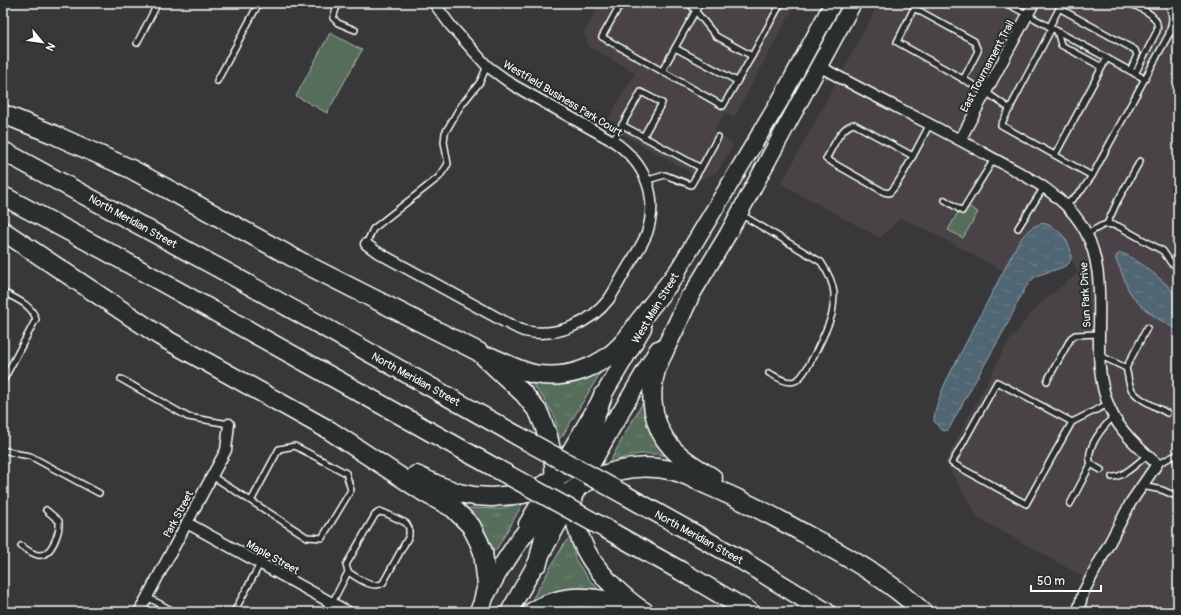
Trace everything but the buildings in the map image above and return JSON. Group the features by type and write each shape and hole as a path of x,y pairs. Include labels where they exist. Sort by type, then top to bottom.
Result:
{"highway":[{"path":"3,114 56,135 131,169 305,264 479,352 523,371 534,374 568,374 579,372 596,365 614,352 629,336 676,274"},
{"name":"North Meridian Street","path":"3,151 219,268 743,561 826,612"},
{"path":"3,196 681,571 750,612"},
{"path":"3,231 160,336 329,430 425,493 453,508 471,526 479,542 485,560 487,585 480,606"},
{"path":"690,298 656,369 652,389 655,417 666,440 679,454 752,504 871,571 894,587 923,612"},
{"path":"479,352 524,394 538,413 548,436 555,478 552,505 538,562"},
{"path":"603,395 576,467 575,492 577,531 586,553 599,571 640,609"},
{"path":"366,453 459,493 492,497 523,494 576,467 599,443 619,415"},
{"path":"503,565 522,536 552,505 613,471 634,468 666,469 690,477 752,504"},
{"path":"532,612 540,607 576,597 601,598 640,609"}],"main road":[{"name":"West Main Street","path":"480,606 603,395 781,99 833,3"},
{"path":"509,612 619,415 690,298 739,213 853,3"}],"street":[{"name":"Westfield Business Park Court","path":"366,244 390,259 523,330 540,333 554,331 582,322 597,312 609,299 646,234 651,216 652,200 648,180 636,162 623,148 613,141 513,85 488,66 451,26 434,3"},
{"name":"East Tournament Trail","path":"960,140 1034,3"},
{"path":"1172,3 1178,6"},
{"name":"Sun Park Drive","path":"819,66 994,158 1044,187 1066,205 1081,224 1086,234 1093,250 1097,268 1099,282 1100,373 1108,404 1114,416 1129,438 1157,464"},
{"name":"Park Street","path":"139,612 226,450 229,424"},
{"path":"1080,610 1083,593 1131,502 1157,464"},
{"name":"Maple Street","path":"187,523 260,564 329,608 348,612"}],"lane":[{"path":"137,43 158,3"},
{"path":"217,81 259,3"},
{"path":"339,3 333,18 338,23 354,30"},
{"path":"621,3 602,37 723,106 781,3"},
{"path":"689,3 716,36 752,56"},
{"path":"662,71 700,3"},
{"path":"1006,3 1145,79"},
{"path":"1129,3 1156,19 1158,27 1135,74"},
{"path":"1167,3 1171,10 1172,16 1168,36"},
{"path":"1092,176 1001,125 1053,28 1060,6 1135,50 1138,55 1130,71"},
{"path":"963,80 978,51 976,44 970,38 914,8 897,42 963,80 986,92 1010,109"},
{"path":"1066,205 1082,190 1092,176 1168,36 1178,23"},
{"path":"1053,28 1061,45 1102,67"},
{"path":"675,48 737,82"},
{"path":"1055,155 1107,58"},
{"path":"366,244 373,229 439,177 445,169 448,164 444,142 445,133 460,107 480,82 488,66"},
{"path":"613,141 641,92 662,103 643,137"},
{"path":"912,156 854,124 843,130 826,160 887,193 895,188 930,124"},
{"path":"622,125 701,168"},
{"path":"648,180 665,175 691,184 718,137"},
{"path":"945,200 962,210 994,158"},
{"path":"1107,224 1117,202 1140,161"},
{"path":"1018,228 1044,187"},
{"path":"739,213 821,262 828,272 834,293 832,314 826,331 801,378 796,381 787,382 769,373"},
{"path":"1086,234 1107,224 1118,226 1163,251 1171,263 1178,266"},
{"path":"3,292 29,306 34,312 36,319 3,381"},
{"path":"1147,328 1126,368 1130,386 1139,398 1167,413"},
{"path":"1047,381 1071,338 1075,335 1099,334"},
{"path":"1100,355 1126,368"},
{"path":"121,379 188,418 229,424"},
{"path":"1072,422 998,382 952,463 1026,504 1072,422 1108,404"},
{"path":"1100,470 1092,464 1089,455 1090,450 1103,427 1114,416"},
{"path":"212,476 250,501 307,537 322,538 351,490 346,473 296,446 279,450 250,501"},
{"path":"3,450 30,456 99,493"},
{"path":"1157,464 1178,454"},
{"path":"1112,477 1123,474 1147,455"},
{"path":"1070,504 1092,464"},
{"path":"1142,486 1162,490 1178,497"},
{"path":"21,546 37,555 44,554 49,550 60,528 59,521 46,510"},
{"path":"329,608 348,572 346,565 375,515 379,512 384,513 406,523 409,528 409,536 383,583 379,586 374,586 348,572"},
{"path":"234,612 260,564"},
{"path":"147,597 175,612"},
{"path":"1080,610 1091,612"}],"shaded area":[{"path":"601,3 796,3 734,118 725,113 714,132 734,144 717,172 702,179 613,129 616,123 608,119 635,73 589,47 584,32"},
{"path":"879,3 1152,3 1178,17 1178,612 1077,612 1082,576 978,518 945,462 1007,344 1038,305 1078,273 1071,258 1069,246 1026,231 1018,243 1004,271 901,218 880,238 781,184"}],"green space":[{"path":"330,33 362,50 327,113 296,96"},
{"path":"963,203 978,212 963,238 948,230"},
{"path":"602,370 563,435 558,440 555,417 544,399 529,380"},
{"path":"644,400 672,457 657,454 640,454 625,457 609,464 610,461"},
{"path":"522,501 521,507 496,550 492,552 485,534 466,508 501,509"},
{"path":"571,536 575,559 588,578 600,591 529,605 565,542"}],"water":[{"path":"1043,223 1059,231 1067,241 1071,252 1071,258 1066,266 1037,276 1025,289 1006,327 949,429 946,431 941,430 934,421 934,416 946,381 1018,243 1028,230"},
{"path":"1120,253 1131,257 1150,271 1166,284 1178,298 1178,330 1143,308 1132,296 1116,260 1116,256"}]}
